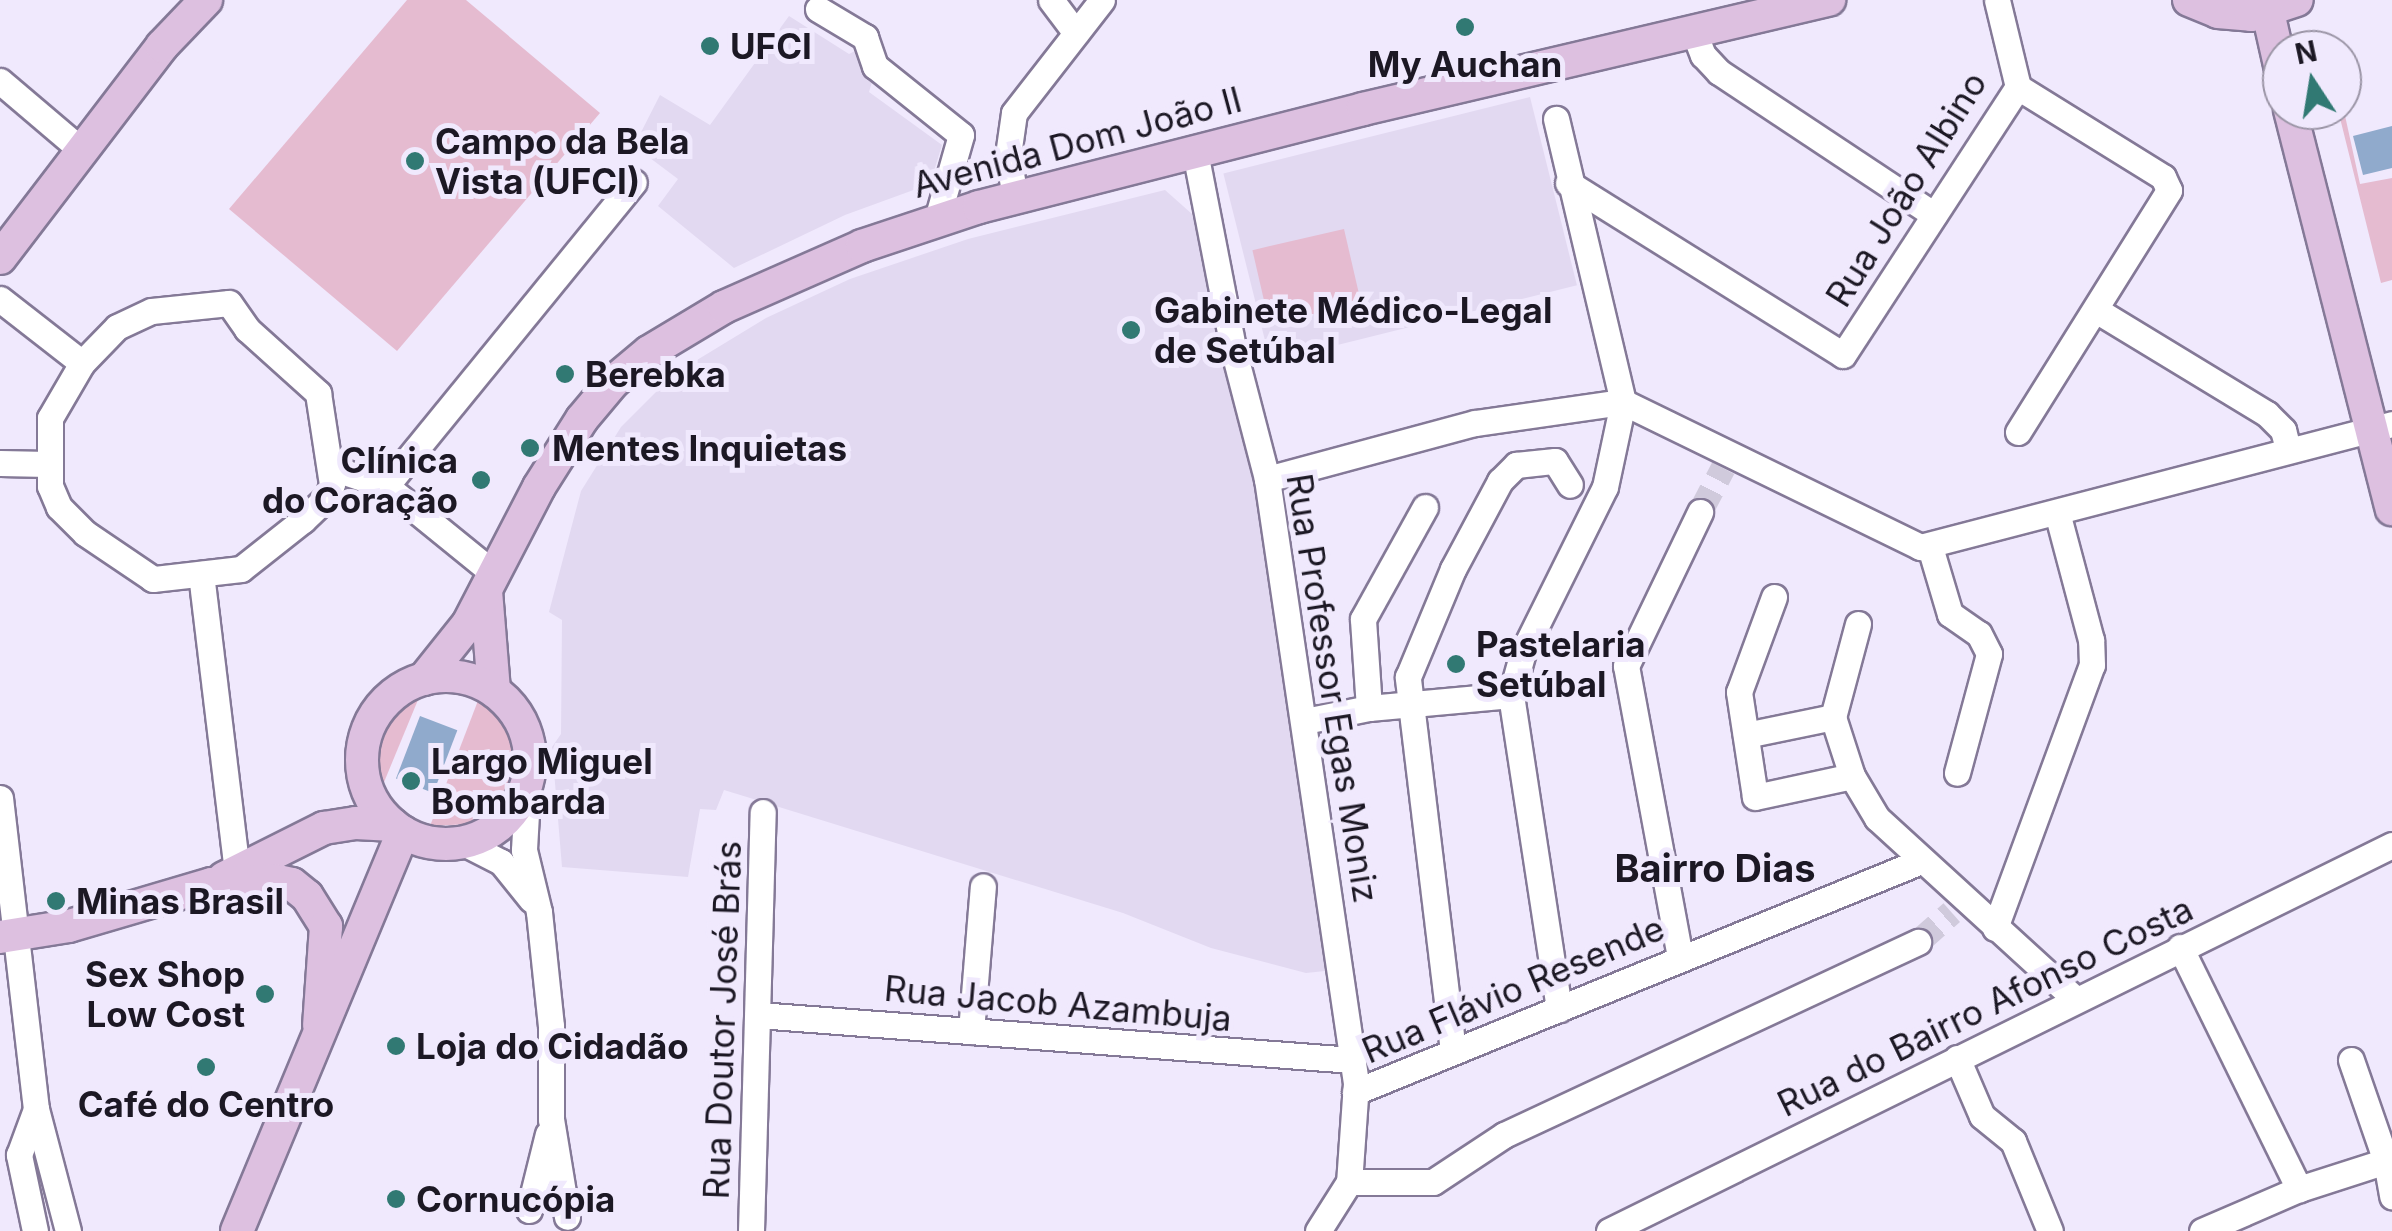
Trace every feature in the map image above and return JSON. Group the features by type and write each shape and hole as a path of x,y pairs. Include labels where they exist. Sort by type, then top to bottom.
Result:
{"main road":[{"path":"0,258 162,46 206,0"},
{"name":"Avenida Dom João II","path":"490,581 582,419 613,382 649,352 774,284 937,219 1015,198 1829,0"},
{"path":"2189,0 2234,15 2282,6"},
{"path":"2296,130 2382,426 2392,509"},
{"path":"424,679 450,651 490,581"},
{"path":"490,581 494,691"},
{"path":"378,897 452,842 504,820 528,778 524,730 514,710 494,691 453,676 424,679 402,688 376,714 365,737 363,774 376,807 398,828"},
{"path":"324,828 363,774"},
{"path":"7,936 69,926 224,878 324,828 356,823 398,828 452,842"},
{"path":"236,1231 319,1025 378,897 398,828"},
{"path":"224,878 292,884 308,896 326,926 319,1025"}],"street":[{"path":"1050,0 1076,33"},
{"path":"1015,198 1008,155 1014,113 1102,0"},
{"name":"Rua João Albino","path":"1568,183 1842,355 2018,87 1997,0"},
{"path":"818,8 866,37 875,66 960,135 937,219"},
{"path":"1694,32 1703,55 1719,72 1934,215"},
{"path":"0,81 82,150"},
{"path":"2018,87 2168,182 2167,197 2018,432"},
{"path":"1556,119 1568,183 1623,402 1605,486 1524,652 1511,694 1559,1009"},
{"name":"Rua Professor Egas Moniz","path":"1195,152 1234,352 1267,479 1355,1078 1349,1182 1318,1231"},
{"path":"386,486 634,182"},
{"path":"0,298 82,363"},
{"path":"228,303 247,329 312,383 318,393 332,468 328,496 281,539 240,569 152,578 113,554 64,514 50,486 50,418 82,363 100,340 134,317 228,303"},
{"path":"2096,310 2267,414 2283,430 2288,450"},
{"path":"1267,479 1475,423 1623,402 1726,460 1910,543 1930,547 2382,426"},
{"path":"1454,1051 1408,677 1452,569 1500,481 1516,466 1556,461 1570,484"},
{"path":"0,463 48,464"},
{"path":"332,468 386,486 490,581"},
{"path":"1369,708 1363,620 1425,507"},
{"path":"1680,957 1626,666 1700,512"},
{"path":"1994,928 2092,664 2090,640 2057,512"},
{"path":"1930,547 1950,614 1979,634 1988,654 1956,773"},
{"path":"201,574 224,878"},
{"path":"1774,598 1740,692 1755,797 1852,776"},
{"path":"1858,624 1833,717 1852,776 1877,818 1959,906 1994,928 2074,999"},
{"path":"1305,722 1369,708 1511,694"},
{"path":"1746,736 1833,717"},
{"path":"528,778 524,850 539,912 550,1026 551,1119 570,1224"},
{"path":"0,798 7,936 36,1109 68,1231"},
{"name":"Rua Doutor José Brás","path":"751,1231 763,812"},
{"path":"452,842 501,862 521,882 539,912"},
{"name":"Rua do Bairro Afonso Costa","path":"1609,1231 2392,845"},
{"name":"Rua Flávio Resende","path":"1355,1078 1454,1051 1921,862"},
{"path":"971,1031 982,886"},
{"path":"1349,1182 1432,1182 1504,1135 1918,942"},
{"path":"2180,947 2299,1189"},
{"name":"Rua Jacob Azambuja","path":"758,1014 971,1031 1355,1078"},
{"path":"1957,1058 1982,1116 2013,1141 2050,1231"},
{"path":"2350,1060 2386,1161 2392,1196"},
{"path":"35,1231 10,1156 36,1109"},
{"path":"518,1224 551,1119"},
{"path":"2202,1231 2232,1225 2299,1189 2386,1161"},
{"path":"518,1224 545,1205 570,1224"}],"shaded area":[{"name":"Campo da Bela Vista (UFCI)","path":"407,0 466,0 600,113 397,351 229,209"},
{"path":"789,16 849,54 857,50 873,79 869,92 942,145 930,184 845,215 734,268 658,206 678,179 634,146 660,95 710,125"},
{"path":"1530,97 1577,285 1270,362 1223,173"},
{"path":"2343,130 2348,130 2360,184 2392,178 2392,280 2381,283"},
{"path":"1165,190 1192,214 1251,460 1325,971 1306,973 1211,948 1123,913 724,790 716,810 700,809 688,877 562,867 552,747 561,734 562,620 549,612 581,491 621,427 674,374 766,318 850,279 968,239"},
{"path":"1344,229 1361,303 1270,324 1252,250"},
{"path":"420,695 382,787 375,751 382,729 396,710"},
{"path":"479,698 496,712 508,731 514,752 513,774 504,795 490,811 470,824 430,826"}],"water":[{"path":"2392,126 2392,168 2363,175 2353,136"},
{"path":"420,716 457,730 433,793 396,779"}],"tunnel":[{"path":"1700,512 1723,468"},
{"path":"1918,942 1952,912"}],"place":[{"name":"My Auchan","path":"1465,27"},
{"name":"UFCI","path":"710,46"},
{"name":"Campo da Bela Vista (UFCI)","path":"415,161"},
{"name":"Gabinete Médico-Legal de Setúbal","path":"1131,330"},
{"name":"Berebka","path":"565,374"},
{"name":"Mentes Inquietas","path":"530,448"},
{"name":"Clínica do Coração","path":"481,480"},
{"name":"Pastelaria Setúbal","path":"1456,664"},
{"name":"Largo Miguel Bombarda","path":"411,781"},
{"name":"Minas Brasil","path":"56,901"},
{"name":"Sex Shop Low Cost","path":"265,994"},
{"name":"Loja do Cidadão","path":"396,1046"},
{"name":"Café do Centro","path":"206,1067"},
{"name":"Cornucópia","path":"396,1199"}],"district":[{"name":"Bairro Dias","path":"1715,869"}]}
